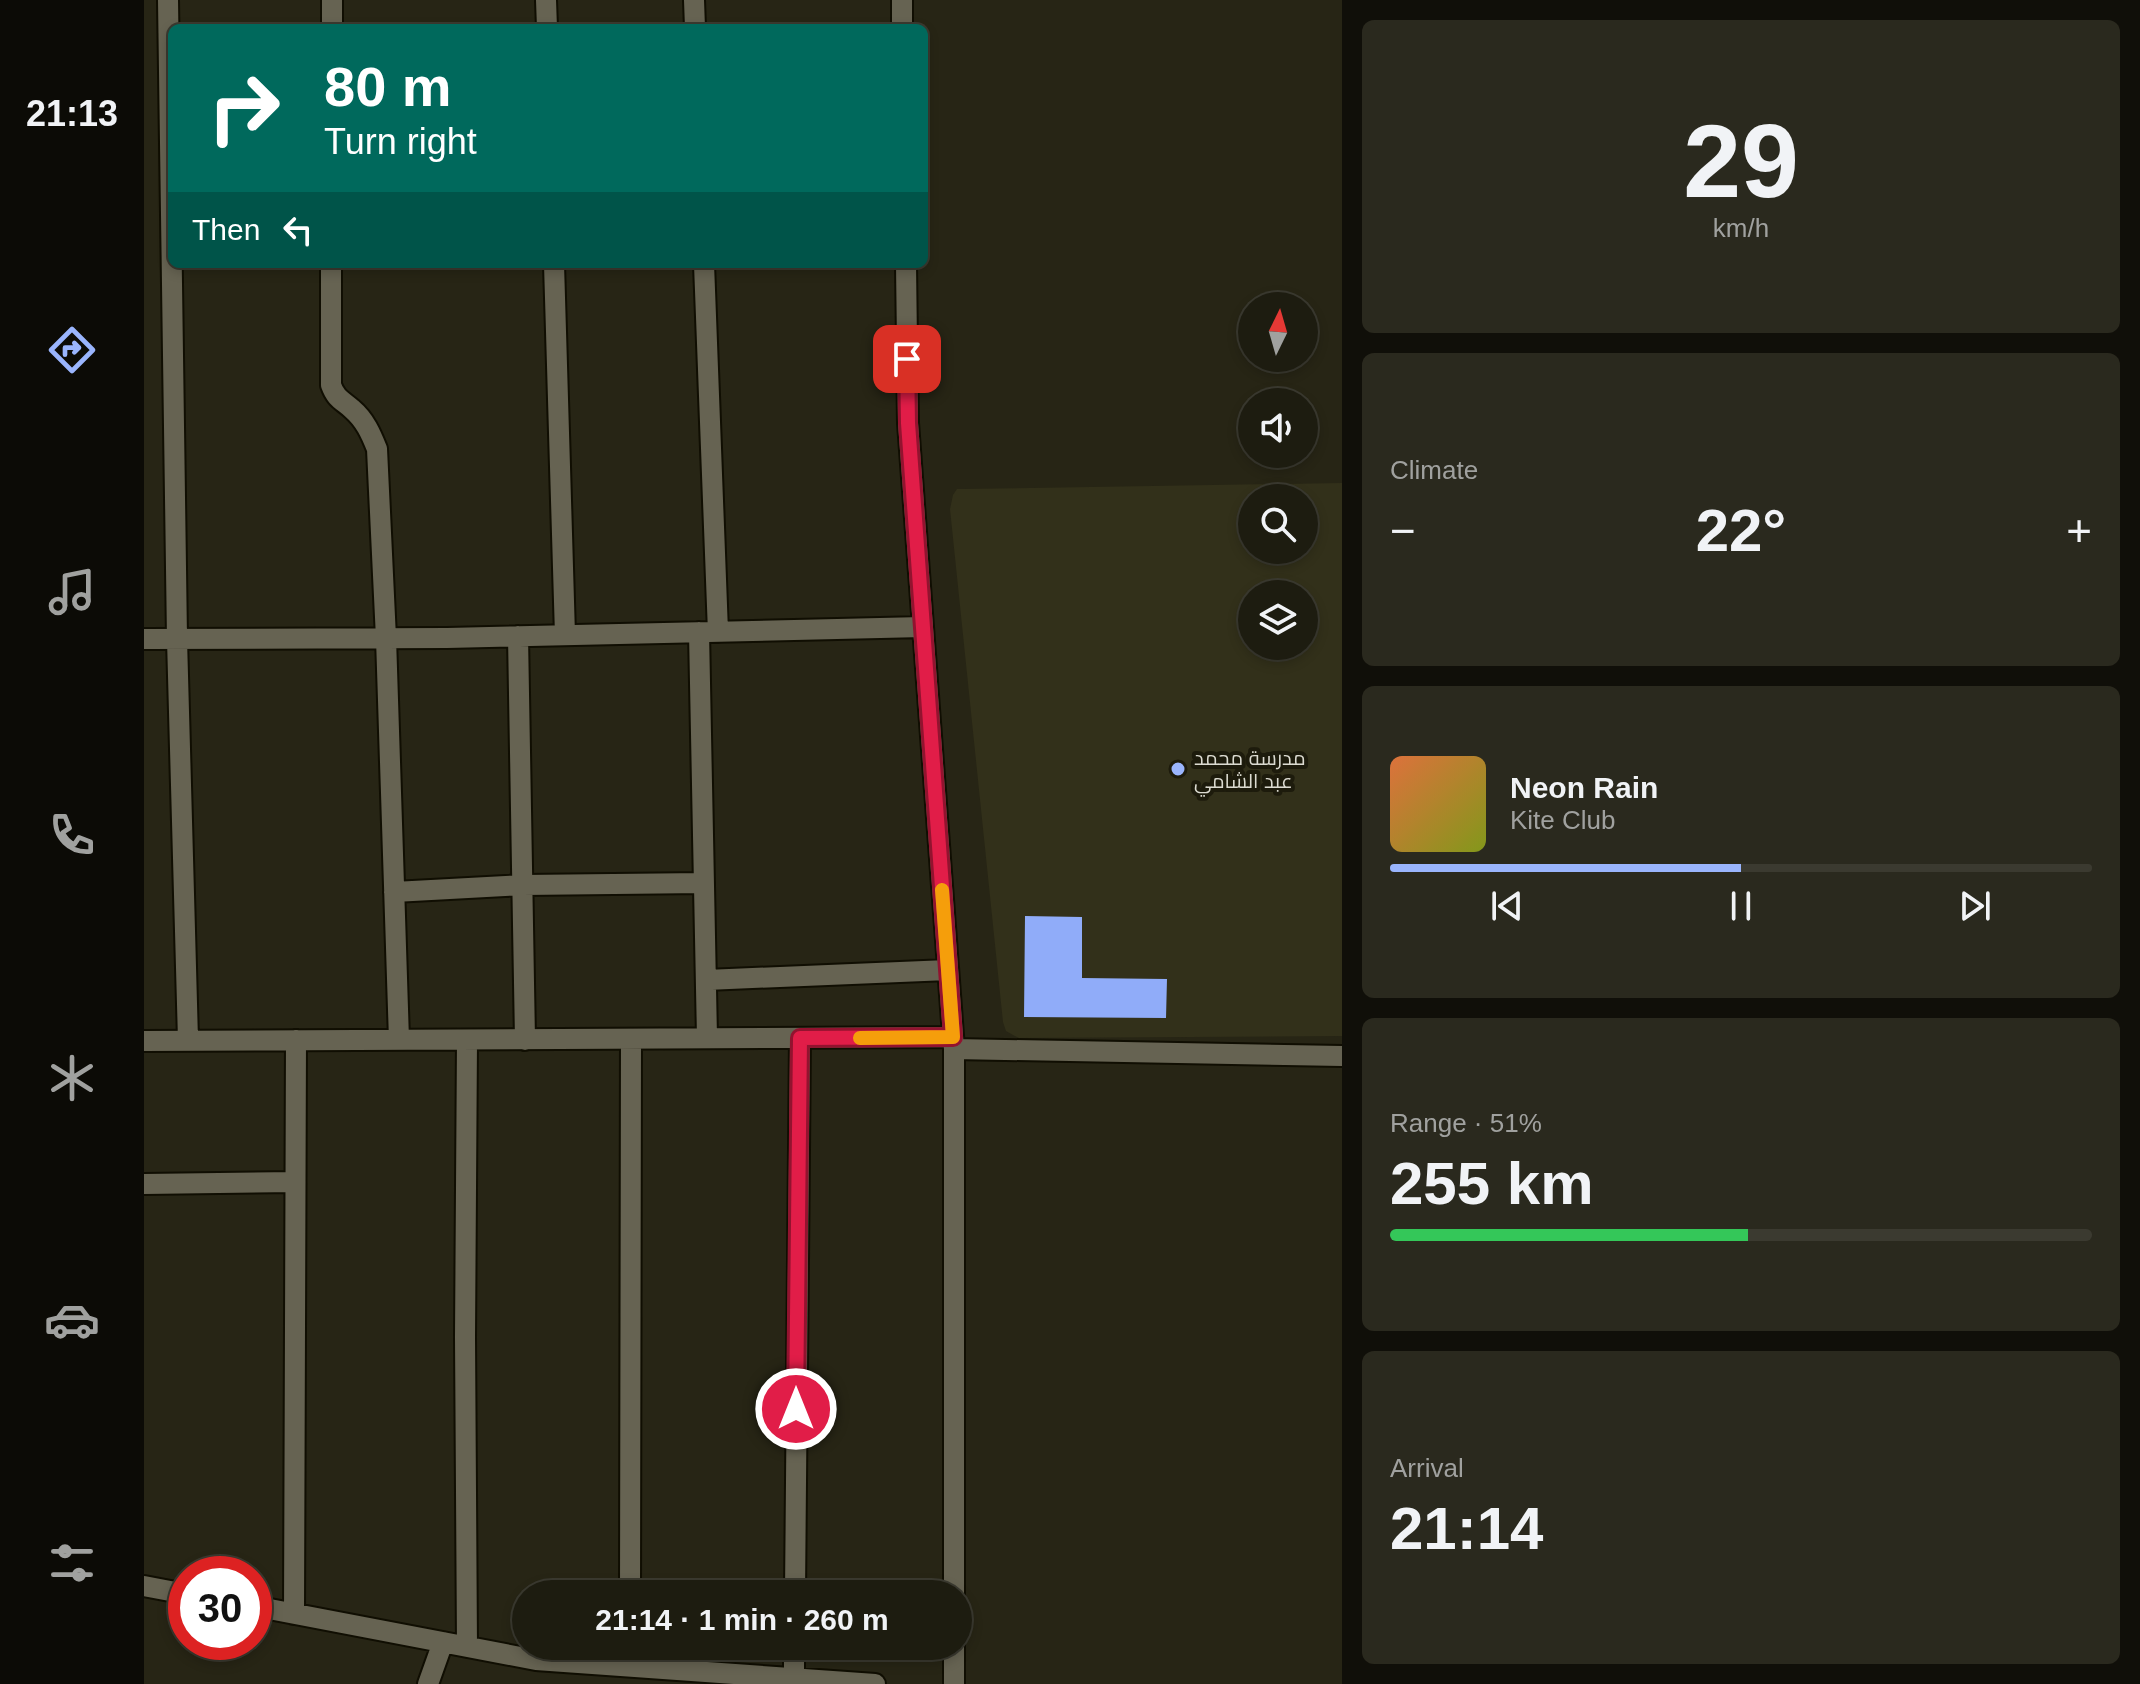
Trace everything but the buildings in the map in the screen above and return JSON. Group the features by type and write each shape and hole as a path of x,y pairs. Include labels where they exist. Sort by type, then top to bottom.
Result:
{"street":[{"path":"168,0 168,24"},
{"path":"332,0 332,24"},
{"path":"546,0 547,24"},
{"path":"694,0 695,24"},
{"path":"902,0 902,24"},
{"path":"172,268 177,639 188,1040"},
{"path":"331,268 331,385 335,397 354,411 368,428 377,449 399,1040"},
{"path":"554,268 565,635"},
{"path":"704,268 709,632 704,883 707,1038"},
{"path":"906,268 908,423 954,1043 954,1580"},
{"path":"144,639 518,636 923,627"},
{"path":"518,636 525,1040"},
{"path":"394,892 523,885 704,883"},
{"path":"706,980 948,970"},
{"path":"144,1041 800,1038 1342,1056"},
{"path":"795,1580 800,1038"},
{"path":"630,1580 631,1039"},
{"path":"294,1614 296,1040"},
{"path":"467,1040 467,1647"},
{"path":"144,1184 295,1182"},
{"path":"144,1586 168,1591"},
{"path":"272,1610 512,1655"},
{"path":"428,1684 443,1642"},
{"path":"650,1660 747,1680 794,1678 875,1684"},
{"path":"794,1660 794,1678"},
{"path":"954,1660 954,1684"}],"shaded area":[{"path":"1342,483 1342,1036 1019,1038 1006,1031 1003,1022 950,509 953,495 957,489 1238,485 1238,564 1318,564 1318,484 1278,484"}],"slow traffic":[{"path":"860,1038 953,1037 942,890"}],"place":[{"name":"مدرسة محمد عبد الشامي","path":"1178,769"}],"route":[{"path":"796,1409 800,1038 953,1037 908,423 907,359"}]}
